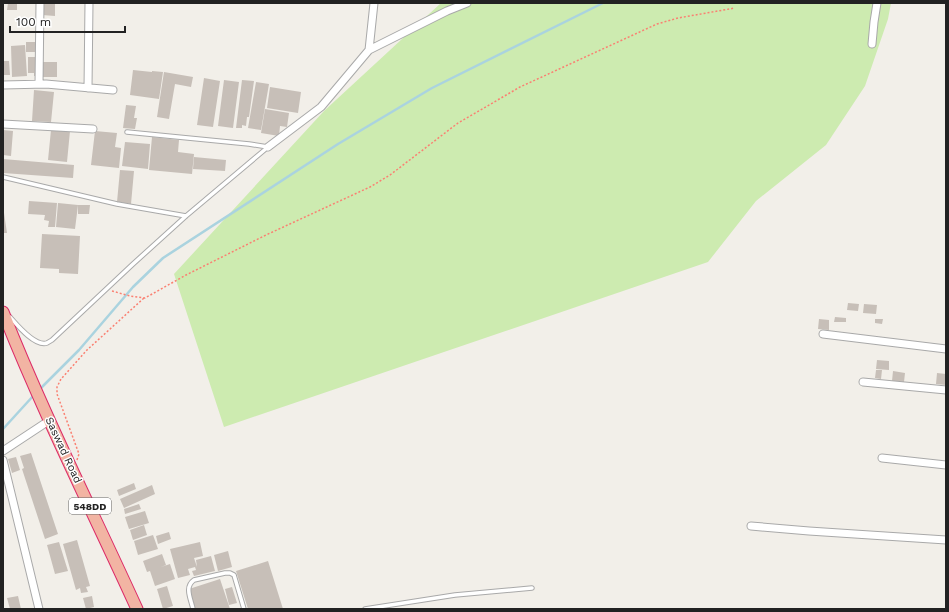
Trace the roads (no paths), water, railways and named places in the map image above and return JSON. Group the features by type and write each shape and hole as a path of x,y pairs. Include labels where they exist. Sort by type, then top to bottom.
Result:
{"highway":[{"name":"Saswad Road","path":"3,311 29,376 137,609"}],"street":[{"path":"40,3 40,84"},
{"path":"88,88 89,3"},
{"path":"369,50 374,3"},
{"path":"268,147 321,107 369,50 447,10 467,3"},
{"path":"872,44 877,3"},
{"path":"3,85 40,84 113,90"},
{"path":"3,124 93,129"},
{"path":"823,334 946,349"},
{"path":"863,382 946,390"},
{"path":"3,451 50,420"},
{"path":"882,458 946,465"},
{"path":"3,460 39,609"},
{"path":"751,526 946,540"}],"lane":[{"path":"127,132 268,147"},
{"path":"3,311 34,341 47,343 52,340 186,216 268,147"},
{"path":"3,177 117,204 186,216"},
{"path":"193,609 188,587 189,583 194,580 225,573 234,575 244,609"},
{"path":"365,609 455,595 532,588"}],"waterway":[{"path":"39,390 79,350 133,287 163,258 338,144 432,88 603,3"},
{"path":"3,429 34,395"}]}
